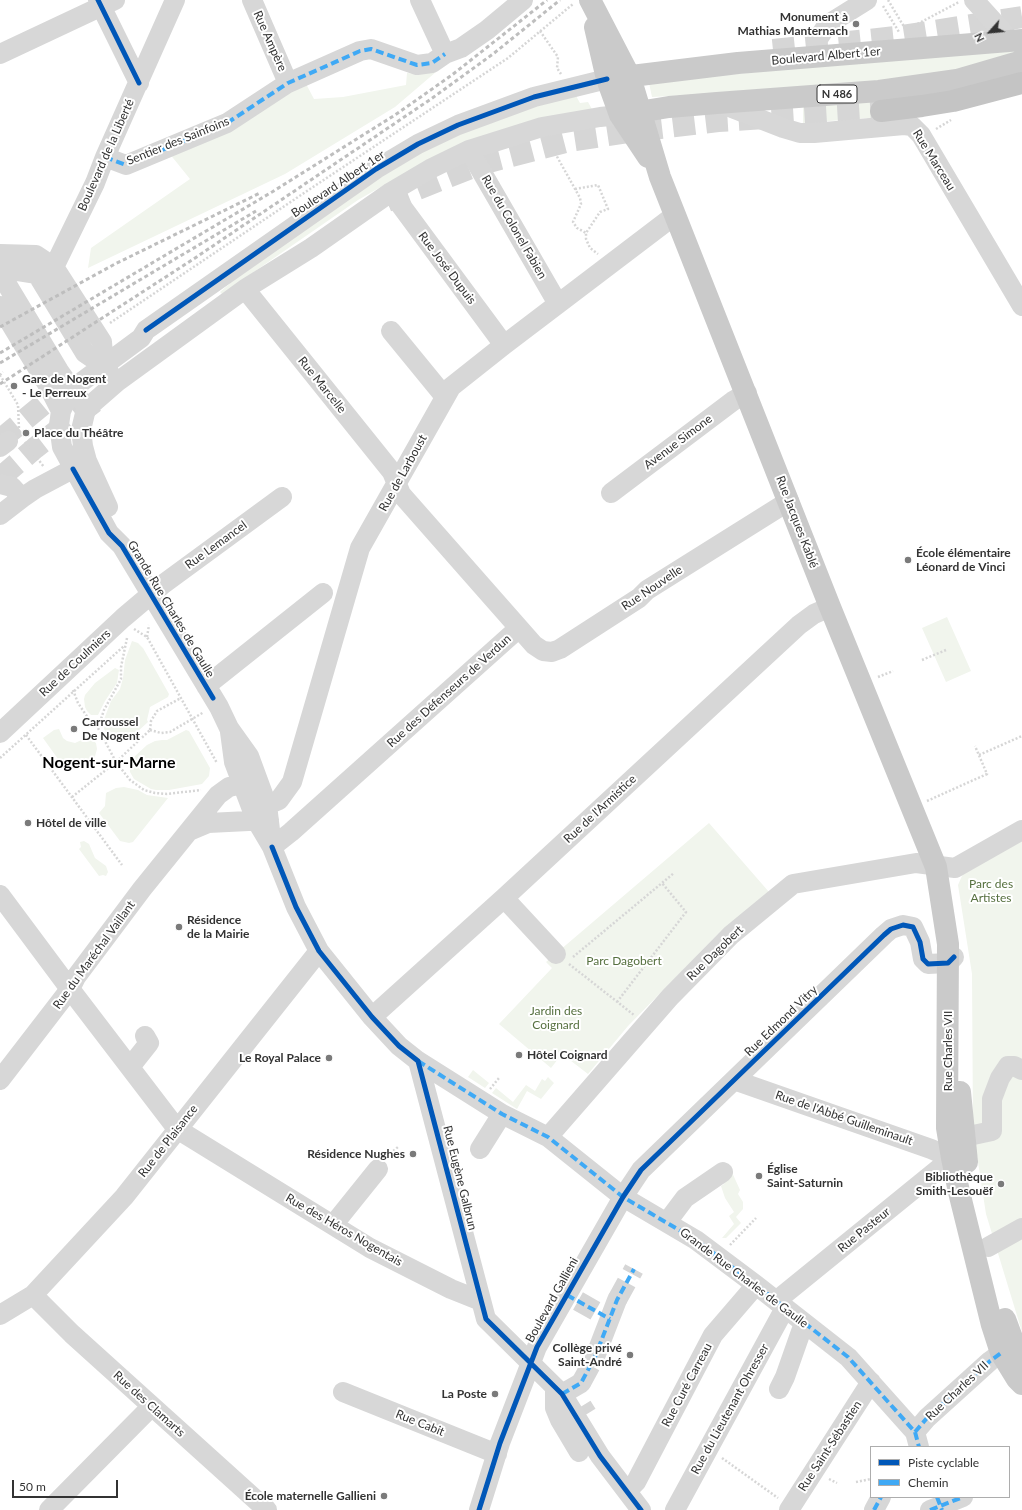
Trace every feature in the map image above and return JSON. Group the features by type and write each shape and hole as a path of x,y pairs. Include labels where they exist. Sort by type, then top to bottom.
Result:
{"highway":[{"path":"881,111 953,101 1022,83"}],"main road":[{"path":"589,0 630,77"},
{"path":"589,0 607,80"},
{"name":"Boulevard Albert 1er","path":"607,80 738,63 1017,41"},
{"name":"N 486","path":"641,112 669,107 717,102 879,91 956,80 1022,60"},
{"name":"Rue Jacques Kablé","path":"630,77 660,176 675,215 747,393 830,607 936,867"},
{"name":"Rue Jacques Kablé","path":"607,80 620,115 660,176"},
{"path":"620,115 641,112"},
{"name":"Rue Charles VII","path":"936,867 950,955 958,986 961,1150 959,1192 990,1318 1015,1350"},
{"name":"Rue Charles VII","path":"961,1150 1015,1350"},
{"path":"1015,1350 1017,1379 1022,1384"}],"street":[{"name":"Boulevard de la Liberté","path":"42,265 75,222 95,183 105,156 175,0"},
{"name":"Rue Ampère","path":"252,0 288,83"},
{"path":"420,0 445,54"},
{"name":"Sentier des Sainfoins","path":"105,156 126,164 227,123 288,83 360,51 371,49 416,65 432,63 445,54 461,48 487,30 524,0"},
{"path":"974,0 1017,41"},
{"path":"0,54 105,2 139,83"},
{"path":"817,56 818,39 827,25 876,4"},
{"name":"Boulevard Albert 1er","path":"72,389 141,338 146,330 376,168 418,144 465,123 534,98 574,86 607,80"},
{"name":"Rue Marceau","path":"717,102 783,128 800,132 814,133 904,124 912,126 921,135 1022,306"},
{"path":"46,382 72,389 93,403 117,382 245,289 311,248 390,192 430,169 469,150 542,127 620,115"},
{"name":"Rue du Colonel Fabien","path":"469,150 558,304"},
{"name":"Rue José Dupuis","path":"390,192 504,345"},
{"name":"Rue de Larboust","path":"261,813 280,800 292,782 360,548 451,387 675,215"},
{"path":"0,254 42,265 102,342 104,366"},
{"path":"42,265 85,353 104,366 117,382"},
{"path":"0,273 18,271 42,265"},
{"path":"0,273 1,308 46,382 61,412"},
{"path":"0,273 59,372 72,389"},
{"name":"Rue Marcelle","path":"245,289 392,472 397,483"},
{"name":"Boulevard Albert 1er","path":"102,342 146,330"},
{"path":"391,331 445,397"},
{"name":"Grande Rue Charles de Gaulle","path":"72,389 61,412 59,425 62,447 80,465 109,534 122,546 230,728 249,756 251,784 272,847 296,907 319,951 372,1017 399,1046 418,1061 502,1114 548,1137 623,1197 696,1240 756,1285 848,1357 871,1382 917,1439"},
{"name":"Avenue Simone","path":"611,493 733,401 747,393"},
{"name":"Grande Rue Charles de Gaulle","path":"80,465 83,446 81,430 93,403"},
{"path":"0,515 22,498 49,481 80,465"},
{"name":"Rue des Défenseurs de Verdun","path":"272,847 291,832 519,628 401,494 397,483"},
{"path":"0,484 12,487 22,498"},
{"name":"Rue Lemancel","path":"151,594 282,497"},
{"name":"Rue Nouvelle","path":"519,628 534,645 542,651 552,652 560,649 639,598 646,590 789,501"},
{"path":"206,686 323,593"},
{"name":"Rue de Coulmiers","path":"0,733 151,594"},
{"name":"Rue de l'Armistice","path":"372,1017 504,898 799,625 814,614 830,607"},
{"name":"Rue du Maréchal Vaillant","path":"0,1080 70,989 76,977 114,927 218,795 229,787 251,784"},
{"name":"Rue du Maréchal Vaillant","path":"189,831 208,823 261,813"},
{"name":"Rue Dagobert","path":"548,1137 646,1024 732,935 793,884 916,863 936,867 955,868 1022,830"},
{"name":"Rue des Héros Nogentais","path":"0,895 177,1129 370,1248 481,1301"},
{"path":"504,898 565,958"},
{"name":"Rue Edmond Vitry","path":"623,1197 641,1170 884,935 892,929 903,925 913,927 920,942 925,962 932,965 950,955"},
{"name":"Rue de Plaisance","path":"0,1315 33,1295 124,1197 319,951"},
{"path":"130,1067 149,1043 145,1036"},
{"name":"Rue Eugène Galbrun","path":"418,1061 481,1301"},
{"path":"961,1150 992,1131 992,1099 1000,1078 1008,1066 1014,1066 1022,1070"},
{"name":"Rue de l'Abbé Guilleminault","path":"734,1080 931,1149 961,1150"},
{"path":"430,1104 447,1091 459,1087"},
{"path":"480,1149 502,1114"},
{"name":"Rue Pasteur","path":"780,1304 961,1150"},
{"path":"333,1225 383,1161"},
{"path":"667,1222 685,1198 724,1172"},
{"name":"Boulevard Gallieni","path":"479,1510 497,1454 530,1362 537,1347 569,1299 623,1197"},
{"path":"988,1247 1022,1228"},
{"name":"Rue Curé Carreau","path":"623,1485 636,1482 713,1335 756,1285"},
{"name":"Rue des Clamarts","path":"33,1295 72,1334 266,1510"},
{"path":"548,1349 566,1315 569,1299"},
{"path":"595,1357 606,1316 617,1300"},
{"path":"481,1301 486,1319 558,1390 600,1456 641,1510"},
{"name":"Rue du Lieutenant Ohresser","path":"675,1510 708,1448 780,1304"},
{"path":"779,1389 785,1377 804,1323"},
{"name":"Rue Charles VII","path":"917,1439 984,1366 1015,1350"},
{"name":"Rue Saint-Sébastien","path":"790,1509 871,1382"},
{"path":"558,1390 581,1383"},
{"path":"558,1390 555,1408 560,1420 579,1452"},
{"name":"Rue Cabit","path":"342,1392 497,1454"},
{"path":"49,1510 152,1406"},
{"path":"587,1414 611,1454 623,1485"},
{"path":"874,1510 880,1498"},
{"path":"937,1506 960,1498"}],"path":[{"path":"110,323 508,58 578,0"},
{"path":"888,0 906,30 963,0"},
{"path":"876,4 900,33"},
{"path":"540,31 558,56 557,68 574,86"},
{"path":"554,153 580,198 581,204 572,222 576,228 586,233"},
{"path":"575,189 598,185 608,209 600,212 586,233 586,239 590,248 611,264"},
{"path":"3,372 0,376 18,405 12,441 45,468"},
{"path":"131,628 147,637 217,764"},
{"path":"98,728 104,710 121,679 124,645 127,638"},
{"path":"0,758 124,645"},
{"path":"922,660 946,650"},
{"path":"876,678 893,671"},
{"path":"73,690 78,703 86,715 98,728 116,762 130,780 144,790 155,793 168,794 204,790"},
{"path":"72,796 116,762 150,730 151,721 158,711 181,698"},
{"path":"150,730 162,733 170,732 217,704"},
{"path":"26,735 122,865"},
{"path":"979,755 1022,736"},
{"path":"926,801 987,774 975,746"},
{"path":"646,1024 617,1002 565,958 674,873"},
{"path":"617,1002 686,912 662,883"},
{"path":"493,1086 499,1078"},
{"path":"383,1161 398,1147"},
{"path":"718,1256 756,1218"},
{"path":"708,1448 790,1509"},
{"path":"856,1482 870,1479"}],"green space":[{"path":"1013,46 1015,52 940,75 804,89 652,97 649,83"},
{"path":"443,66 395,107 285,174 88,268 91,248 190,179 169,153 305,82 314,99 343,97 406,85 407,73 419,74"},
{"path":"575,94 580,103 588,102 593,111 386,184 358,200 222,294 220,292 256,261 407,159 476,126"},
{"path":"880,99 882,117 803,123 803,107"},
{"path":"947,617 971,671 946,682 922,628"},
{"path":"132,641 138,643 143,648 169,694 168,697 150,707 147,720 148,722 136,733 130,737 121,737 106,732 103,722 111,701 120,689 125,660"},
{"path":"115,668 119,670 117,683 98,715 91,715 85,707 85,695 95,683"},
{"path":"59,729 63,738 67,741 75,743 88,737 96,743 97,749 94,760 86,767 82,764 73,763 63,766 43,738 54,730"},
{"path":"186,730 189,731 210,768 209,776 202,784 169,790 156,790 151,789 134,779 130,772 130,764 134,757 147,745 155,741 167,740"},
{"path":"124,787 138,790 147,795 168,798 133,842 129,843 120,841 99,813 105,806 106,793 116,788"},
{"name":"Parc Dagobert","path":"709,823 769,892 720,932 628,1026 588,1074 562,1054 551,1068 499,1024 552,968 546,962"},
{"name":"Parc des Artistes","path":"1022,836 1022,1332 986,1214 973,1130 972,974 958,885 965,869"},
{"path":"84,841 89,844 95,858 106,866 108,872 106,876 99,876 79,849 81,847 80,842"},
{"path":"473,1070 489,1083 485,1088 468,1077"},
{"path":"548,1077 554,1083 541,1099 527,1091 517,1109 492,1093 496,1088 513,1102 526,1085 535,1091 542,1079 545,1081"},
{"path":"730,1168 740,1190 738,1194 743,1202 743,1209 736,1217 741,1223 726,1238 722,1238 734,1224 729,1216 734,1212 725,1198 721,1186 724,1184"}],"tunnel":[{"path":"773,50 896,37 1022,17"},
{"path":"387,201 481,164 569,141 718,121 881,111"},
{"path":"0,440 68,384"},
{"path":"0,478 35,448 98,399"},
{"path":"617,1300 634,1269"},
{"path":"578,1301 601,1314"},
{"path":"581,1383 595,1357"},
{"path":"582,1406 587,1414"}],"railway":[{"path":"0,353 272,192 395,115 452,75 547,0"},
{"path":"0,384 192,260 431,99 493,54 560,0"},
{"path":"0,327 115,264 260,193"},
{"path":"0,363 256,211"}],"marked path":[{"path":"105,157 126,165 227,123 288,83 360,51 371,49 417,65 432,63 445,54"},
{"path":"418,1061 502,1114 548,1137 623,1197 696,1240 756,1285 848,1357 915,1432 919,1446"},
{"path":"562,1394 581,1383 595,1357 617,1300 634,1269"},
{"path":"567,1295 610,1319"},
{"path":"915,1432 927,1418 990,1361 1001,1353"},
{"path":"874,1510 880,1498"},
{"path":"937,1498 942,1510"},
{"path":"930,1510 960,1498"}],"cycle path":[{"path":"98,0 139,83"},
{"path":"146,330 376,169 418,144 458,125 534,97 607,79"},
{"path":"73,469 109,533 122,546 213,698"},
{"path":"272,847 296,907 319,951 372,1017 399,1046 418,1061 486,1319 562,1394 600,1456 641,1510"},
{"path":"479,1510 500,1443 537,1347 623,1197 641,1170 891,929 903,925 913,927 920,942 923,959 928,964 948,963 954,957"}],"place":[{"name":"Monument à Mathias Manternach","path":"856,24"},
{"name":"Gare de Nogent - Le Perreux","path":"14,386"},
{"name":"Place du Théâtre","path":"26,433"},
{"name":"École élémentaire Léonard de Vinci","path":"908,560"},
{"name":"Carroussel De Nogent","path":"74,729"},
{"name":"Hôtel de ville","path":"28,823"},
{"name":"Résidence de la Mairie","path":"179,927"},
{"name":"Hôtel Coignard","path":"519,1055"},
{"name":"Le Royal Palace","path":"329,1058"},
{"name":"Résidence Nughes","path":"413,1154"},
{"name":"Église Saint-Saturnin","path":"759,1176"},
{"name":"Bibliothèque Smith-Lesouëf","path":"1001,1184"},
{"name":"Collège privé Saint-André","path":"630,1355"},
{"name":"La Poste","path":"495,1394"},
{"name":"École maternelle Gallieni","path":"384,1496"}],"district":[{"name":"Nogent-sur-Marne","path":"109,763"}],"park label":[{"name":"Jardin des Coignard","path":"556,1018"}]}
